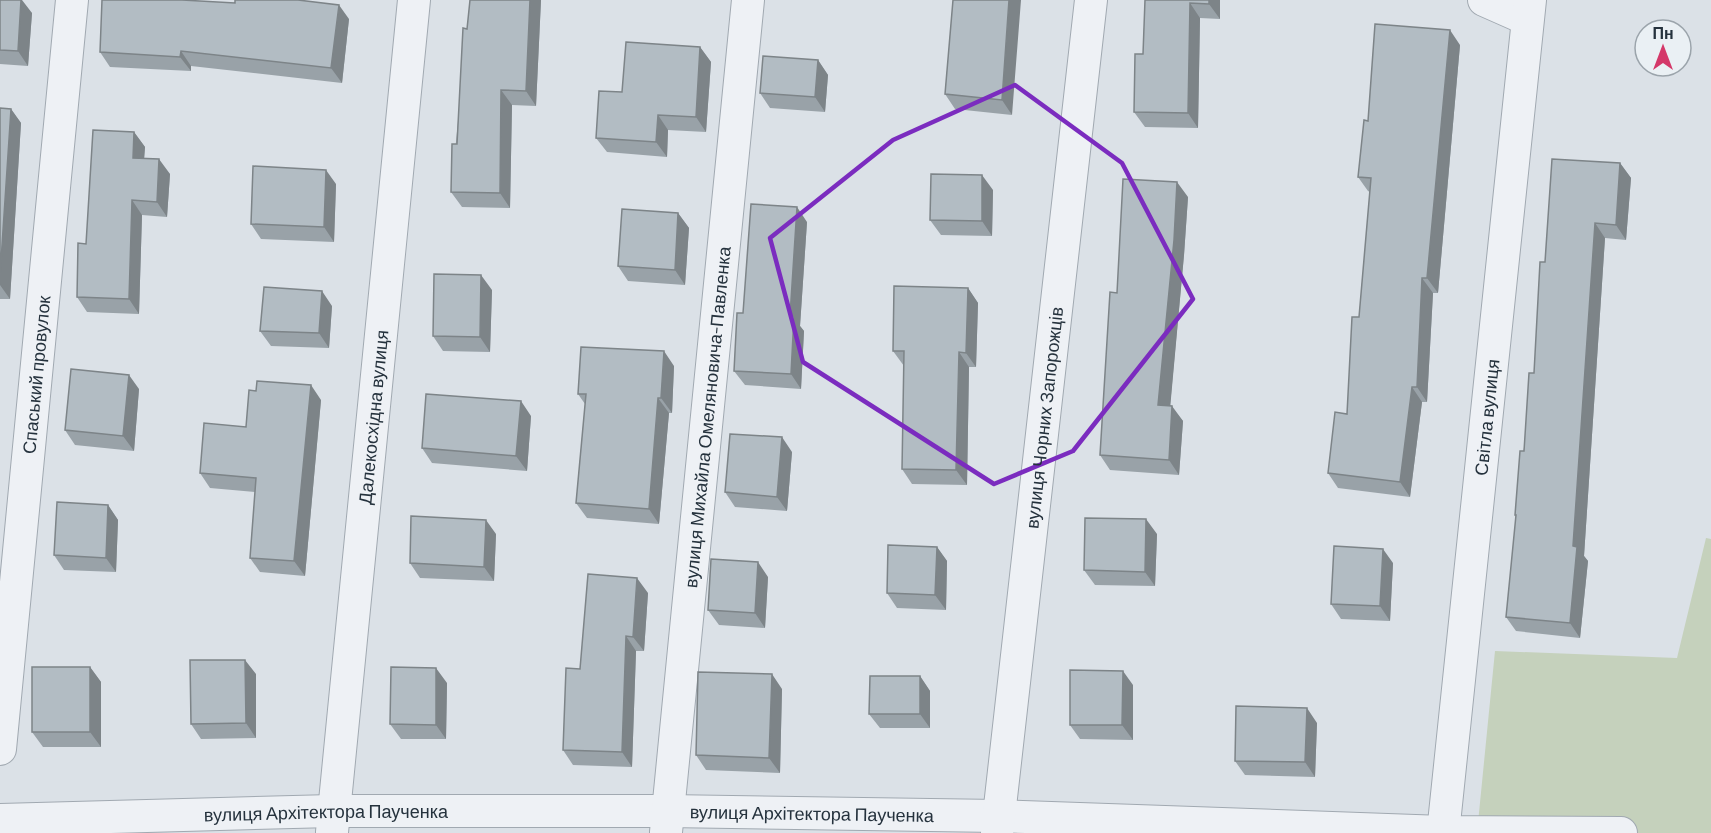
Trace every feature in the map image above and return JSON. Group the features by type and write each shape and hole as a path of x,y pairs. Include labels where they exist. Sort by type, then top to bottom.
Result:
{"street":[{"name":"Спаський провулок","path":"0,749 72,0"},
{"name":"Далекосхідна вулиця","path":"332,822 414,0"},
{"name":"вулиця Михайла Омеляновича-Павленка","path":"666,822 748,0"},
{"name":"вулиця Чорних Запорожців","path":"998,824 1091,0"},
{"path":"1484,0 1529,10"},
{"name":"Світла вулиця","path":"1443,832 1529,10"},
{"name":"вулиця Архітектора Паученка","path":"0,820 998,824 1621,833"}],"highlighted area":[{"path":"1015,85 1122,163 1193,299 1073,451 994,484 803,362 770,238 893,140"}],"green space":[{"path":"1706,538 1711,539 1711,833 1477,833 1495,651 1677,658"}],"building":[{"path":"0,0 21,0 18,51 0,50"},
{"path":"102,0 182,0 235,3 235,0 298,0 339,5 331,68 181,51 180,57 100,52"},
{"path":"470,0 530,0 526,91 501,90 500,193 451,192 452,144 457,144 463,28 467,29"},
{"path":"953,0 1009,0 1002,100 945,94"},
{"path":"1145,0 1209,0 1209,4 1190,3 1188,113 1134,112 1135,54 1143,54"},
{"path":"1375,24 1450,30 1427,278 1422,278 1417,387 1412,387 1400,482 1328,473 1335,412 1347,414 1352,317 1359,317 1371,178 1358,177 1364,120 1368,121"},
{"path":"626,42 700,47 696,117 658,115 656,142 596,138 599,91 622,92"},
{"path":"763,56 818,60 815,97 760,93"},
{"path":"0,108 11,109 0,276"},
{"path":"93,130 134,132 133,158 159,159 157,202 132,200 129,299 77,297 78,243 86,244"},
{"path":"1552,159 1620,163 1616,225 1595,223 1573,546 1577,547 1570,623 1506,617 1520,451 1524,451 1529,373 1534,373 1540,262 1545,262"},
{"path":"253,166 326,170 324,227 251,224"},
{"path":"931,174 982,175 982,221 930,220"},
{"path":"1123,179 1177,182 1174,240 1158,405 1172,406 1169,460 1100,455 1110,292 1117,293"},
{"path":"751,204 797,207 790,316 794,316 791,374 734,371 737,313 743,313"},
{"path":"622,209 678,213 675,270 618,266"},
{"path":"434,274 481,275 480,337 433,336"},
{"path":"894,286 968,288 966,353 959,352 956,470 902,469 904,351 893,351"},
{"path":"264,287 322,291 319,333 260,331"},
{"path":"581,347 664,351 649,509 576,503 586,394 578,394"},
{"path":"71,369 129,375 123,436 65,430"},
{"path":"257,381 311,385 294,561 250,558 256,478 200,473 204,423 246,427 249,390 256,391"},
{"path":"426,394 521,401 516,456 422,448"},
{"path":"730,434 782,437 777,497 725,492"},
{"path":"57,502 108,505 106,558 54,555"},
{"path":"411,516 486,520 484,567 410,563"},
{"path":"1085,518 1146,519 1145,572 1084,570"},
{"path":"888,545 937,547 935,595 887,593"},
{"path":"1334,546 1383,549 1380,606 1331,604"},
{"path":"711,559 758,562 755,613 708,610"},
{"path":"588,574 637,578 633,637 626,636 622,752 563,750 566,668 580,669"},
{"path":"190,660 245,660 246,723 191,724"},
{"path":"32,667 90,667 90,732 32,732"},
{"path":"391,667 436,668 436,725 390,724"},
{"path":"1070,670 1123,671 1122,725 1070,725"},
{"path":"698,672 772,674 769,758 696,755"},
{"path":"870,676 920,676 920,714 869,714"},
{"path":"1236,706 1307,708 1305,762 1235,761"}]}
